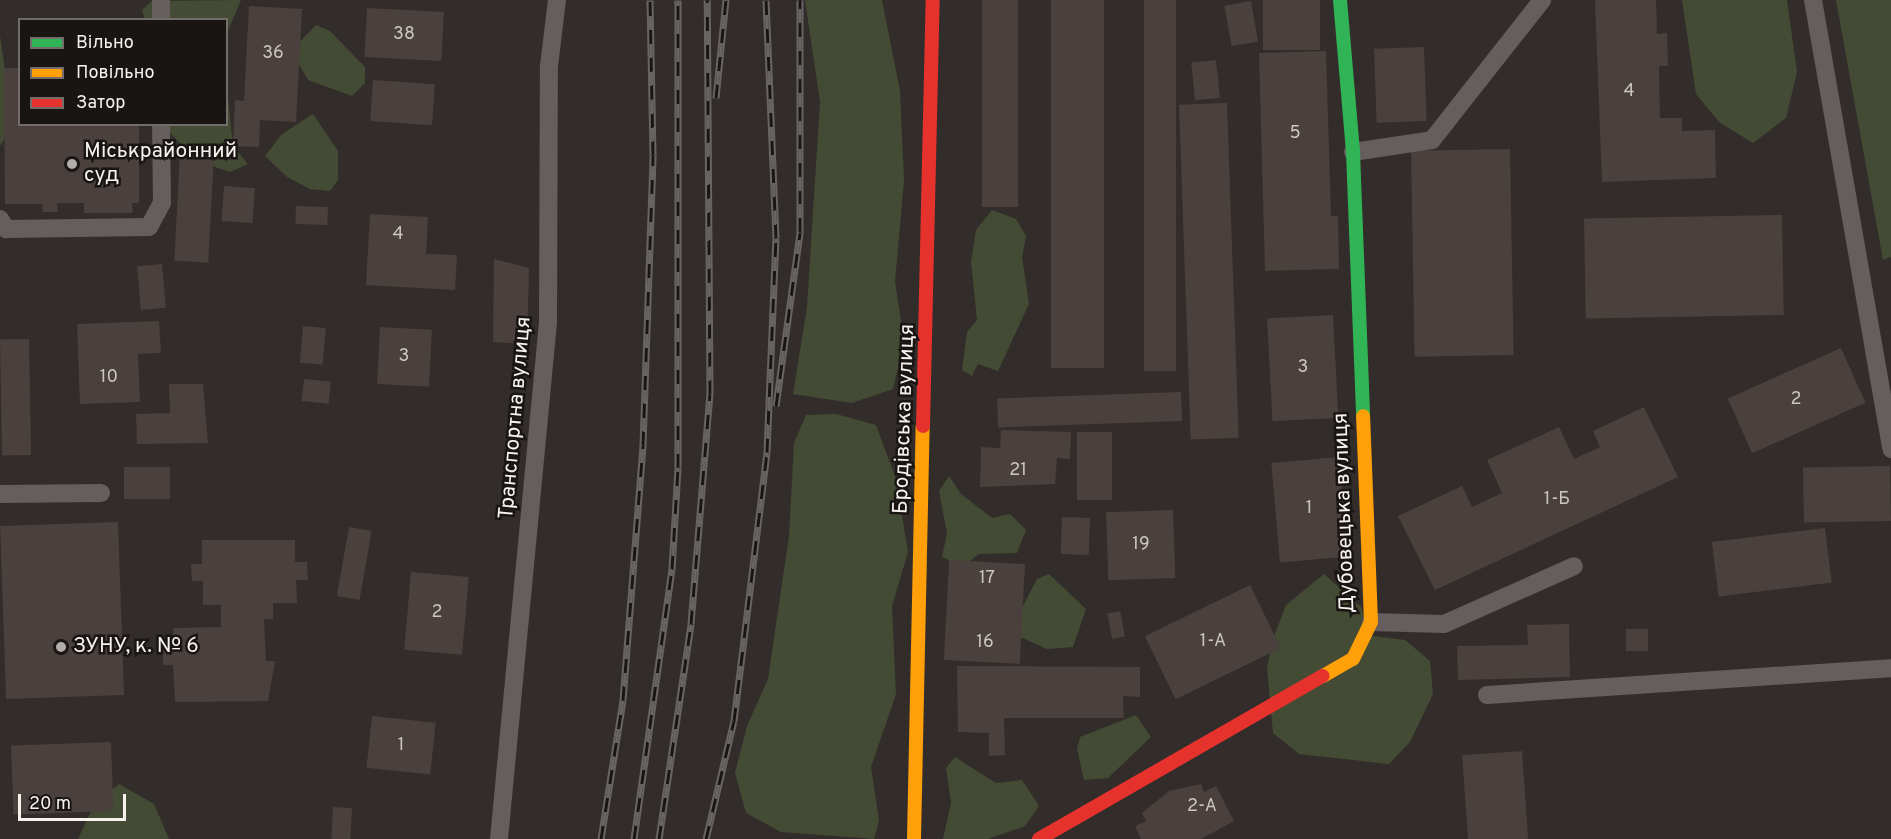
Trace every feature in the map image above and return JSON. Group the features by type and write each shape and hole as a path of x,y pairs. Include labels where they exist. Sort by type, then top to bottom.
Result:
{"street":[{"name":"Бродівська вулиця","path":"914,839 931,226 933,0"},
{"name":"Дубовецька вулиця","path":"1039,839 1353,659 1371,622 1353,152 1340,0"}],"lane":[{"path":"160,0 161,18"},
{"name":"Транспортна вулиця","path":"499,839 548,323 549,66 557,0"},
{"path":"1353,152 1432,140 1542,0"},
{"path":"1813,0 1889,426 1891,449"},
{"path":"0,219 6,229 149,227 162,203 161,126"},
{"path":"0,494 101,493"},
{"path":"1371,622 1444,624 1574,566"},
{"path":"1487,695 1891,668"}],"green space":[{"path":"241,0 228,31 228,18 145,18 142,10 152,1"},
{"path":"805,0 882,0 900,91 904,180 895,282 904,341 893,389 852,403 793,394 807,307 820,102"},
{"path":"1682,0 1787,0 1797,72 1786,118 1753,143 1719,122 1696,94"},
{"path":"1836,0 1891,0 1891,257 1883,260"},
{"path":"316,25 330,31 365,67 365,83 352,96 308,80 291,51"},
{"path":"0,36 10,103 8,134 0,146"},
{"path":"228,98 233,146 248,164 230,172 195,160 164,126 228,126"},
{"path":"313,114 338,151 338,180 330,191 310,189 287,177 265,156 282,134"},
{"path":"992,210 1016,219 1026,236 1022,257 1029,304 998,371 978,364 972,376 962,370 967,332 977,320 971,262 976,230"},
{"path":"836,414 876,425 896,479 908,552 892,606 896,694 871,767 879,821 874,839 781,832 746,813 735,773 747,726 768,679 789,536 794,443 806,415"},
{"path":"949,476 961,494 992,518 1010,514 1026,530 1017,553 979,554 963,566 942,557 947,533 939,491"},
{"path":"1049,574 1086,609 1073,647 1047,649 1018,636 1021,610 1037,579"},
{"path":"1324,574 1361,607 1372,636 1405,640 1430,661 1433,694 1410,742 1389,764 1299,754 1273,733 1267,668 1273,639 1286,605"},
{"path":"1136,715 1151,737 1108,778 1084,780 1077,749 1080,737"},
{"path":"955,757 996,783 1022,780 1039,806 1025,826 988,839 943,839 951,803 946,768"},
{"path":"119,784 154,804 169,839 78,839 95,803"}],"building":[{"path":"982,0 1018,0 1018,207 982,207"},
{"path":"1051,0 1104,0 1104,368 1051,368"},
{"path":"1144,0 1176,0 1176,371 1144,371"},
{"path":"1263,0 1320,0 1320,50 1263,50"},
{"path":"1595,0 1656,0 1657,34 1667,33 1668,66 1659,66 1660,118 1682,118 1682,131 1715,130 1716,178 1602,182"},
{"path":"1251,1 1258,41 1232,46 1224,6"},
{"path":"249,6 302,9 296,122 260,120 259,147 233,146 235,100 244,101"},
{"path":"367,8 444,12 441,61 364,57"},
{"path":"1424,47 1427,121 1377,123 1374,49"},
{"path":"1326,51 1331,216 1338,216 1339,269 1265,271 1259,53"},
{"path":"1216,60 1220,98 1195,100 1191,63"},
{"name":"Міськрайонний суд","path":"4,68 18,68 18,126 139,126 139,203 132,203 133,213 84,213 84,203 57,203 58,212 43,212 42,204 5,204"},
{"path":"373,80 435,84 432,125 370,121"},
{"path":"1227,103 1239,438 1191,439 1179,105"},
{"path":"1510,149 1514,355 1415,357 1411,151"},
{"path":"180,152 214,154 208,263 174,261"},
{"path":"224,186 255,188 252,223 222,221"},
{"path":"296,206 328,207 327,225 295,224"},
{"path":"370,214 428,217 426,254 457,255 455,290 366,285"},
{"path":"1782,215 1784,315 1586,318 1584,218"},
{"path":"494,259 529,268 527,344 493,342"},
{"path":"162,264 166,308 141,310 137,266"},
{"path":"1333,315 1338,418 1272,421 1267,318"},
{"path":"159,321 161,353 138,354 140,402 80,404 77,324"},
{"path":"303,326 326,328 323,365 300,363"},
{"path":"380,327 432,330 429,387 377,384"},
{"path":"29,339 31,455 2,455 0,340"},
{"path":"1841,348 1865,403 1752,453 1728,398"},
{"path":"304,379 331,382 329,404 302,401"},
{"path":"169,384 203,384 208,443 137,444 136,414 170,413"},
{"path":"1181,392 1182,421 998,427 997,398"},
{"path":"1644,407 1678,477 1435,590 1398,516 1462,486 1472,507 1502,493 1487,460 1559,427 1574,459 1600,447 1593,431"},
{"path":"1001,430 1071,432 1070,459 1057,458 1055,484 980,487 981,447 1000,448"},
{"path":"1077,432 1112,432 1112,500 1077,500"},
{"path":"1339,457 1348,557 1280,563 1271,463"},
{"path":"1890,466 1891,521 1804,523 1803,468"},
{"path":"124,467 170,467 170,499 124,499"},
{"path":"1173,510 1175,578 1108,580 1106,512"},
{"path":"1062,517 1090,518 1089,555 1061,554"},
{"name":"ЗУНУ, к. № 6","path":"118,522 124,695 6,699 0,526"},
{"path":"349,527 372,531 359,600 337,596"},
{"path":"1825,528 1832,583 1719,596 1712,542"},
{"path":"202,540 295,540 295,562 307,562 308,580 296,580 297,603 273,603 273,619 264,619 266,661 275,661 268,701 175,702 173,665 163,665 163,649 174,649 173,628 221,627 221,605 203,605 203,581 192,581 191,564 202,564"},
{"path":"949,560 1025,564 1020,664 944,660"},
{"path":"411,572 469,577 462,655 404,650"},
{"path":"1250,585 1281,648 1176,699 1145,636"},
{"path":"1120,611 1125,637 1112,639 1107,613"},
{"path":"1569,624 1570,677 1458,680 1457,646 1528,645 1527,625"},
{"path":"1626,629 1648,629 1648,651 1626,651"},
{"path":"957,666 1140,667 1140,697 1123,696 1124,718 1004,718 1005,755 989,756 989,733 958,732"},
{"path":"372,716 436,723 430,774 367,768"},
{"path":"111,742 113,811 13,814 11,745"},
{"path":"1522,751 1528,839 1468,839 1462,755"},
{"path":"1201,784 1204,792 1216,786 1234,821 1201,839 1141,839 1135,826 1146,821 1142,813 1169,791"},
{"path":"333,807 352,808 350,839 331,839"}],"railway":[{"path":"601,839 623,700 643,445 653,155 650,0"},
{"path":"634,839 672,569 678,467 678,0"},
{"path":"659,839 691,624 710,394 707,0"},
{"path":"716,98 726,0"},
{"path":"706,839 734,721 767,452 776,238 766,0"},
{"path":"776,406 800,232 800,0"}],"traffic: fast":[{"path":"1340,0 1353,152 1363,416"}],"traffic: slow":[{"path":"1323,676 1353,659 1371,622 1363,416"},
{"path":"914,839 923,426"}],"traffic: jam":[{"path":"923,426 933,0"},
{"path":"1039,839 1323,676"}],"place":[{"name":"Міськрайонний суд","path":"72,164"},
{"name":"ЗУНУ, к. № 6","path":"61,647"}]}
